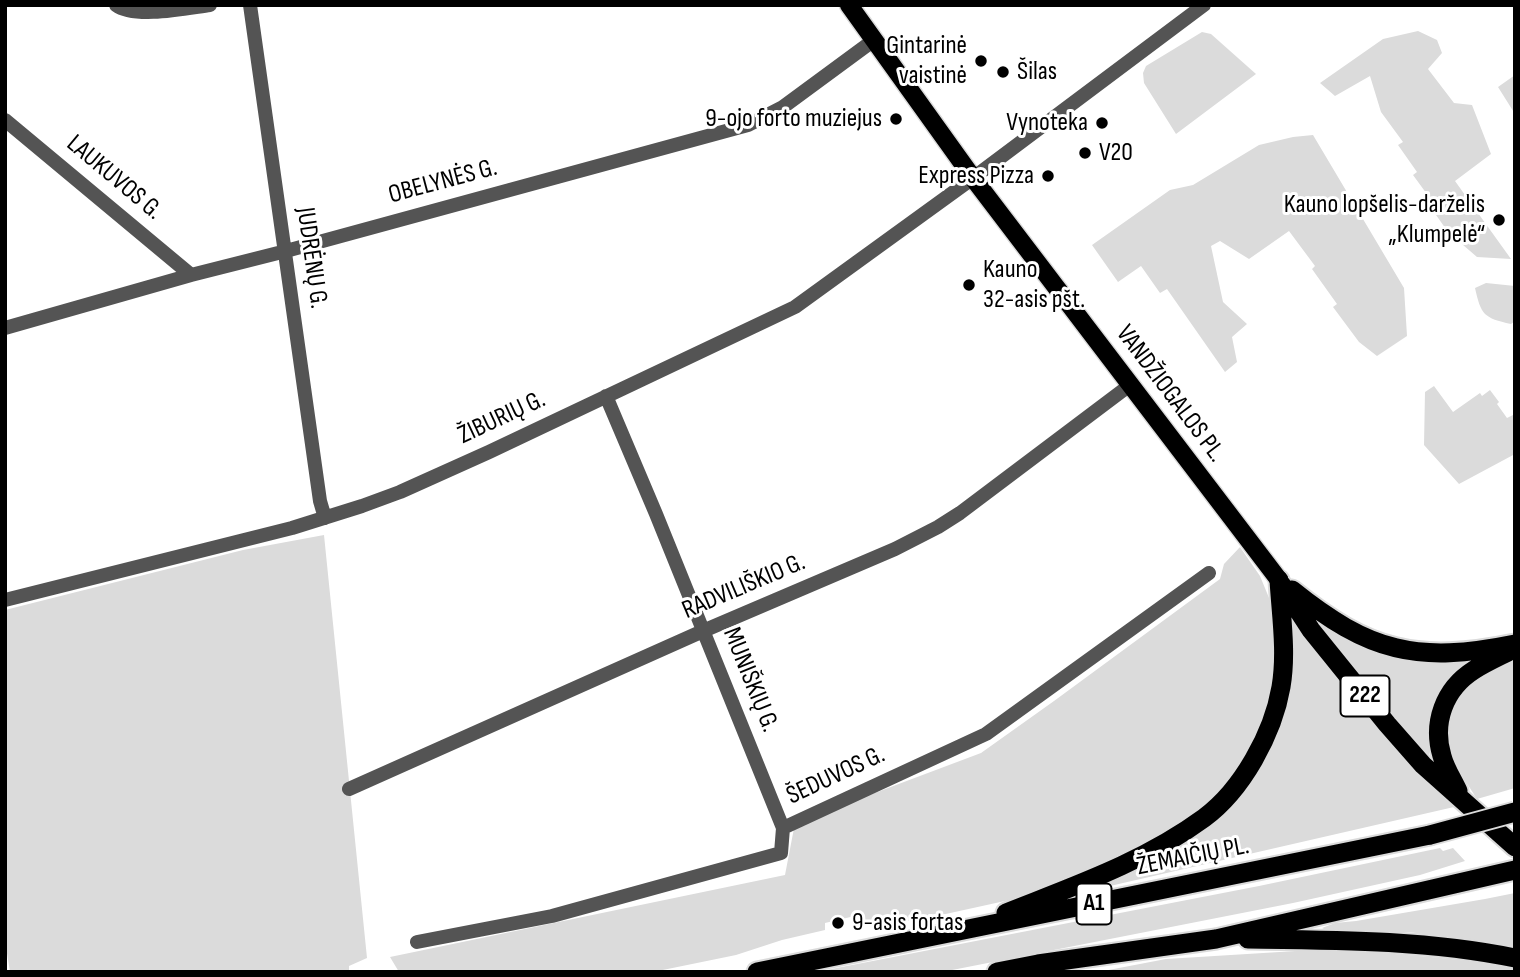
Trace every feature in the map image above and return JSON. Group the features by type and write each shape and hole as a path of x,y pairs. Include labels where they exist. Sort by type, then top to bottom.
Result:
{"highway":[{"name":"222","path":"1279,580 1336,623 1376,642 1399,649 1423,653 1452,653 1515,646"},
{"name":"VANDŽIOGALOS PL.","path":"1279,580 1311,630 1387,724 1423,765 1463,802"},
{"path":"961,931 1119,868 1178,835 1205,817 1223,800 1254,759 1275,710 1281,686 1283,644 1279,580"},
{"path":"1463,802 1442,758 1437,734 1440,714 1446,699 1458,683 1515,646"},
{"name":"222","path":"1463,802 1515,848"},
{"name":"ŽEMAIČIŲ PL.","path":"757,972 1430,835 1515,812"},
{"name":"A1","path":"997,972 1216,939 1515,870"},
{"path":"1216,939 1380,941 1433,945 1515,958"}],"main road":[{"name":"VANDŽIOGALOS PL.","path":"849,5 973,178 1279,580"}],"street":[{"path":"116,5 136,13 210,5"},
{"name":"JUDRĖNŲ G.","path":"250,5 320,501 325,518"},
{"name":"ŽIBURIŲ G.","path":"5,600 279,532 400,492 795,307 1204,5"},
{"name":"OBELYNĖS G.","path":"5,328 191,275 748,125 783,107 873,40"},
{"name":"LAUKUVOS G.","path":"5,120 191,275"},
{"name":"RADVILIŠKIO G.","path":"349,789 703,631 895,549 938,527 1130,385"},
{"name":"MUNIŠKIŲ G.","path":"606,396 783,828"},
{"name":"ŠEDUVOS G.","path":"417,942 552,916 781,852 783,828 986,734 1209,573"}],"shaded area":[{"path":"1418,31 1437,40 1442,53 1428,69 1454,103 1472,105 1491,154 1455,181 1511,259 1477,257 1448,232 1429,205 1432,201 1413,175 1417,172 1398,145 1403,142 1381,112 1370,76 1335,96 1320,83 1383,39"},
{"path":"1202,32 1211,34 1256,74 1176,134 1144,83 1143,73 1146,66"},
{"path":"1515,75 1515,114 1498,87"},
{"path":"1313,135 1404,288 1407,336 1377,356 1359,342 1333,307 1337,304 1312,269 1315,266 1289,231 1249,259 1220,241 1211,246 1223,302 1247,324 1232,337 1237,362 1225,372 1167,289 1160,293 1141,266 1118,282 1092,245 1170,190 1193,185 1259,145"},
{"path":"1486,283 1515,286 1515,321 1511,324 1495,320 1482,310 1475,288"},
{"path":"1434,386 1453,412 1480,393 1482,396 1490,390 1507,418 1515,414 1515,454 1459,484 1424,445 1425,392"},
{"path":"324,535 367,958 349,966 349,972 10,972 5,941 5,610 243,550"},
{"path":"1240,547 1260,576 1274,610 1277,663 1263,724 1245,761 1206,808 1130,855 1014,899 901,922 861,922 859,915 825,923 825,930 736,955 653,972 399,972 390,957 785,875 795,823 981,753 1220,579 1224,564"},
{"path":"1291,620 1454,807 1110,886 1108,879 1254,773"},
{"path":"1311,620 1366,646 1417,663 1468,661 1438,695 1430,726 1429,760"},
{"path":"1515,656 1515,788 1477,799 1453,762 1446,739 1454,698 1474,676"},
{"path":"1440,848 1443,851 1453,848 1465,861 1420,875 1293,903 942,972 816,972 1259,886"},
{"path":"1515,893 1515,949 1409,932 1332,933 1322,928 1335,923"},
{"path":"1312,950 1464,960 1515,967 1515,972 1098,972 1166,959"}],"place":[{"name":"Gintarinė vaistinė","path":"981,61"},
{"name":"Šilas","path":"1003,72"},
{"name":"9-ojo forto muziejus","path":"896,119"},
{"name":"Vynoteka","path":"1102,123"},
{"name":"V20","path":"1085,153"},
{"name":"Express Pizza","path":"1048,176"},
{"name":"Kauno lopšelis-darželis „Klumpelė“","path":"1499,220"},
{"name":"Kauno 32-asis pšt.","path":"969,285"},
{"name":"9-asis fortas","path":"838,923"}]}
